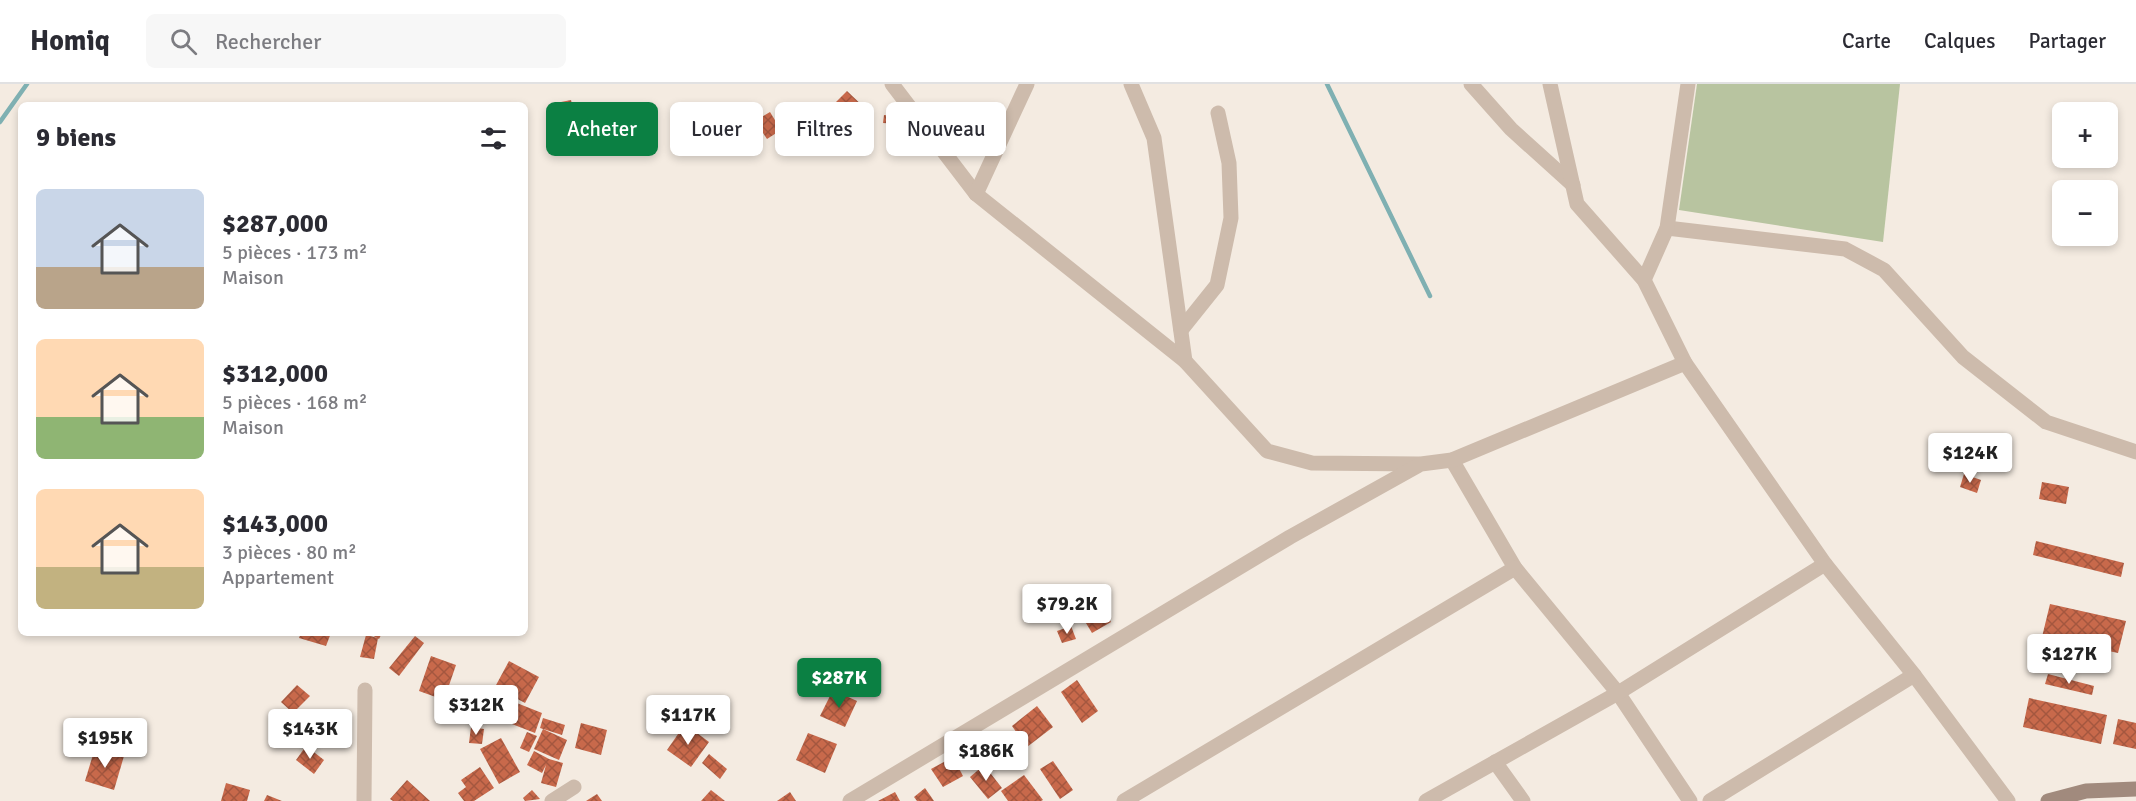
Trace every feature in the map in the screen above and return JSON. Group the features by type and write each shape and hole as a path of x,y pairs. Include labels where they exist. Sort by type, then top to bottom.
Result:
{"main road":[{"path":"2048,801 2086,791 2136,789"}],"street":[{"path":"892,84 976,194 1185,361 1267,451 1312,463 1421,464 1452,459 1685,363"},
{"path":"976,194 1027,84"},
{"path":"1131,84 1154,138 1185,361"},
{"path":"1471,84 1511,129 1573,185"},
{"path":"1550,84 1577,204 1644,280 1685,363 1826,564 1914,675 2008,801"},
{"path":"1644,280 1667,228 1688,84"},
{"path":"1181,330 1217,285 1231,218 1229,163 1218,113"},
{"path":"1667,228 1845,249 1884,270 1963,357 2046,422 2136,452"},
{"path":"1452,459 1515,568 1618,693 1690,801"},
{"path":"850,801 1290,537 1421,464"},
{"path":"1426,801 1618,693 1826,564"},
{"path":"1124,801 1515,568"},
{"path":"1710,801 1914,675"},
{"path":"364,801 365,690"},
{"path":"1495,762 1522,801"},
{"path":"552,801 574,788"}],"green space":[{"path":"1697,84 1900,84 1883,242 1679,210"}],"building":[{"path":"847,91 859,102 836,102"},
{"path":"770,112 775,120 775,134 767,139 763,133 763,116"},
{"path":"1964,474 1981,480 1977,493 1960,487"},
{"path":"2042,482 2069,487 2066,504 2039,499"},
{"path":"2036,541 2124,563 2121,577 2033,555"},
{"path":"1091,589 1111,622 1092,633 1072,600"},
{"path":"2050,604 2126,621 2118,653 2042,637"},
{"path":"1071,626 1076,639 1062,643 1057,631"},
{"path":"300,636 330,636 326,646 299,638"},
{"path":"366,636 378,638 374,659 360,657"},
{"path":"415,636 424,643 399,676 389,668"},
{"path":"431,656 456,665 444,700 419,691"},
{"path":"509,661 539,677 525,703 495,687"},
{"path":"2048,674 2094,686 2092,695 2045,684"},
{"path":"1077,680 1098,711 1082,723 1061,692"},
{"path":"297,685 310,696 293,713 281,702"},
{"path":"833,690 857,701 845,727 820,716"},
{"path":"504,698 542,713 535,733 496,718"},
{"path":"2029,698 2107,715 2101,744 2023,727"},
{"path":"482,700 494,704 490,717 477,714"},
{"path":"445,701 475,708 472,724 441,717"},
{"path":"1037,706 1053,727 1027,747 1012,726"},
{"path":"543,718 565,725 562,735 540,728"},
{"path":"2118,719 2136,723 2136,749 2113,744"},
{"path":"581,723 607,730 601,755 575,748"},
{"path":"685,724 709,742 691,767 667,750"},
{"path":"471,727 484,729 482,744 469,743"},
{"path":"543,729 567,740 559,760 534,749"},
{"path":"527,732 537,736 529,752 520,748"},
{"path":"808,733 837,744 825,773 796,760"},
{"path":"1011,736 1025,749 1011,763 997,748"},
{"path":"501,738 520,772 499,784 480,749"},
{"path":"306,746 324,760 314,774 296,760"},
{"path":"95,748 124,756 114,790 85,781"},
{"path":"534,751 563,763 556,787 541,783 546,765 542,773 527,765"},
{"path":"709,754 727,769 720,779 702,763"},
{"path":"953,757 963,776 943,787 931,769"},
{"path":"1053,761 1073,790 1060,799 1040,769"},
{"path":"984,765 1002,788 988,799 970,777"},
{"path":"480,767 494,788 474,801 464,801 458,793 466,787 461,780"},
{"path":"1024,775 1043,800 1008,801 1001,791"},
{"path":"407,780 430,801 393,801 390,799"},
{"path":"226,783 250,790 247,801 221,801"},
{"path":"925,788 934,801 917,801 914,797"},
{"path":"532,790 540,799 525,801 523,798"},
{"path":"711,790 725,801 701,801"},
{"path":"790,792 796,801 777,801"},
{"path":"895,792 900,801 878,801"},
{"path":"597,794 602,801 586,801"},
{"path":"267,795 282,801 264,801"}],"waterway":[{"path":"0,122 27,84"},
{"path":"1327,84 1430,296"}]}
